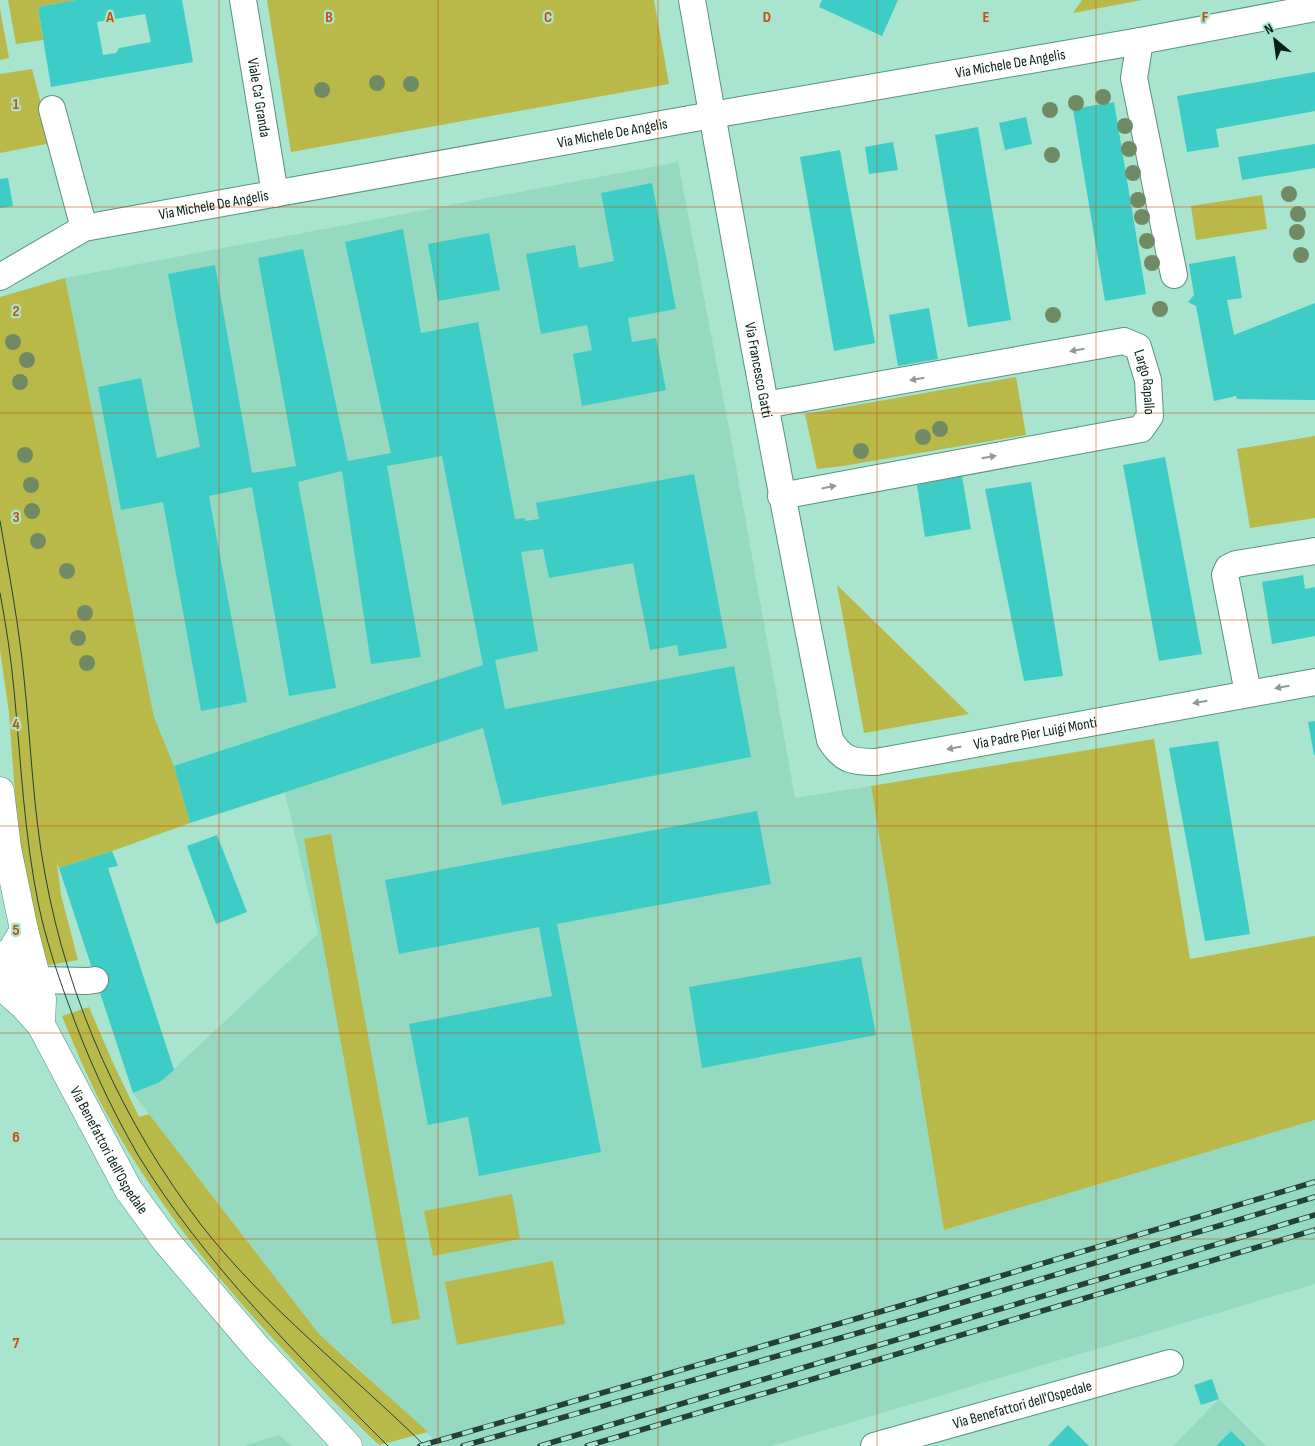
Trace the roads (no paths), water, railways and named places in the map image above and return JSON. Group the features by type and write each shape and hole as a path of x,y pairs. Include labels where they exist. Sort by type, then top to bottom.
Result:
{"main road":[{"path":"1,805 7,848 9,887 24,930 42,999 41,1024"},
{"path":"0,957 11,952 24,930"},
{"path":"0,985 41,1024"},
{"name":"Via Benefattori dell'Ospedale","path":"41,1024 128,1189 166,1241 258,1349 348,1446"}],"street":[{"name":"Viale Ca' Granda","path":"243,0 276,194"},
{"name":"Via Francesco Gatti","path":"692,0 781,496 830,740"},
{"name":"Via Michele De Angelis","path":"0,277 84,228 712,115 1140,41 1315,8"},
{"path":"1140,41 1134,78 1174,275"},
{"path":"52,109 84,228"},
{"name":"Largo Rapallo","path":"765,406 1124,341 1138,347 1148,380 1150,416 1141,429 781,496"},
{"path":"1248,693 1225,575 1228,568 1236,564 1315,551"},
{"name":"Via Padre Pier Luigi Monti","path":"830,740 837,751 855,762 876,762 1315,682"},
{"path":"0,972 5,975 37,980 88,982 94,980"},
{"name":"Via Benefattori dell'Ospedale","path":"874,1446 1170,1363"}],"tram line":[{"path":"0,521 19,639 35,801 45,874 55,922 68,969 102,1059 147,1146 202,1226 227,1256 281,1312 425,1446"},
{"path":"0,593 13,678 26,826 39,907 59,977 74,1020 99,1079 138,1155 192,1234 254,1308 388,1446"}],"railway":[{"path":"420,1446 917,1301 1315,1182"},
{"path":"463,1446 921,1315 1315,1197"},
{"path":"540,1446 1315,1215"},
{"path":"587,1446 1315,1230"}]}
